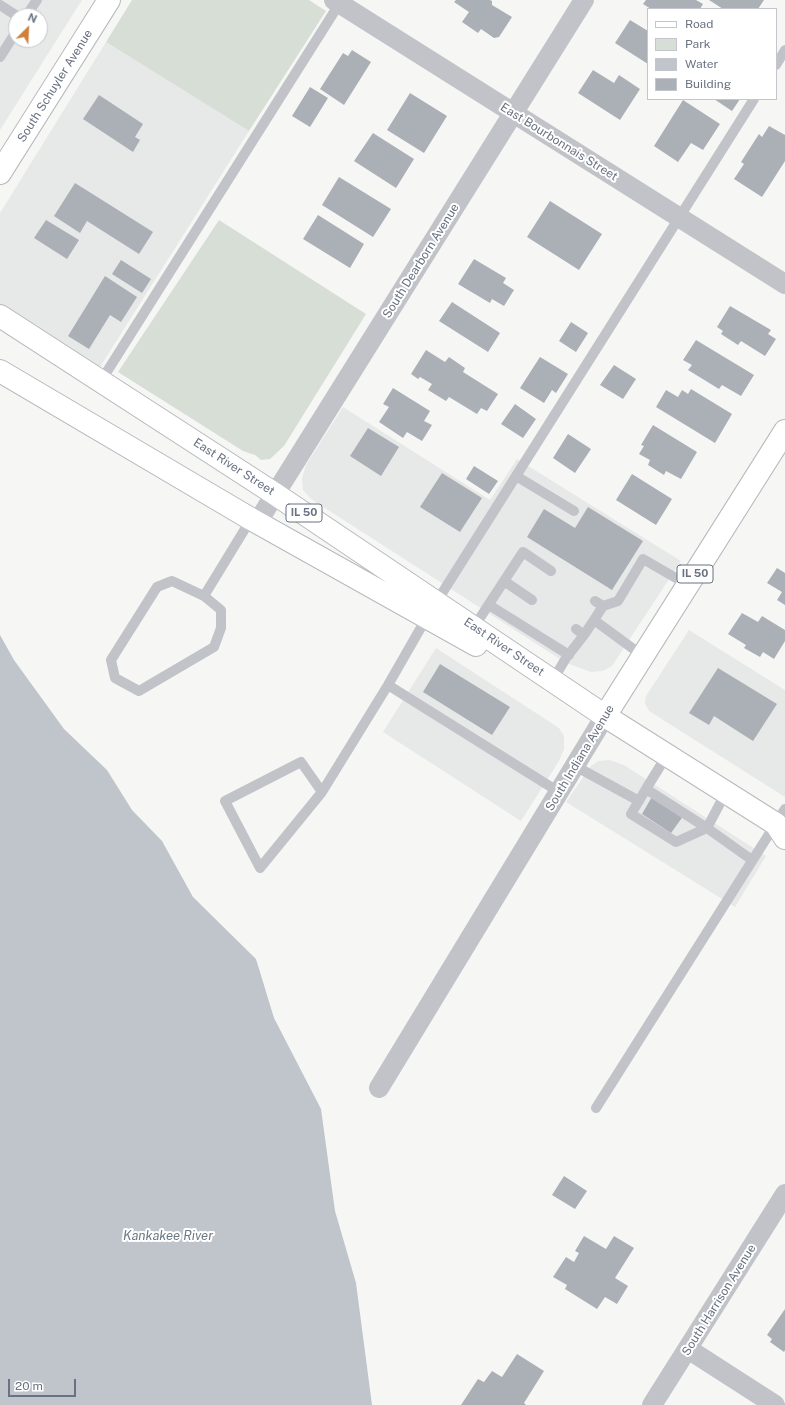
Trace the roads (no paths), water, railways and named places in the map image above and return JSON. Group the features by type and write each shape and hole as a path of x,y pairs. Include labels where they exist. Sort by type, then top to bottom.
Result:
{"main road":[{"name":"South Schuyler Avenue","path":"0,173 109,0"},
{"name":"East River Street","path":"0,316 275,494 432,610 726,792 783,824"},
{"name":"East River Street","path":"0,371 254,521 432,610 474,628 605,716"},
{"name":"South Indiana Avenue","path":"605,716 785,431"}],"street":[{"name":"South Dearborn Avenue","path":"254,521 275,494 584,0"},
{"name":"East Bourbonnais Street","path":"338,1 785,284"},
{"name":"South Indiana Avenue","path":"379,1088 605,716"},
{"name":"South Harrison Avenue","path":"652,1405 785,1194"},
{"path":"688,1349 775,1405"}],"lane":[{"path":"101,381 338,1"},
{"path":"0,57 8,44"},
{"path":"777,63 785,50"},
{"path":"322,792 301,762 224,801 260,868 300,821 322,792 432,610 753,100"},
{"path":"516,476 574,511"},
{"path":"204,596 254,521"},
{"path":"474,628 523,552 551,571"},
{"path":"553,680 569,655 580,632 594,620 599,603 618,601 643,559 688,585"},
{"path":"172,581 204,596 221,610 222,628 214,647 138,691 115,678 111,660 157,587 172,581"},
{"path":"504,581 532,600"},
{"path":"489,605 569,655"},
{"path":"594,620 643,656"},
{"path":"388,685 559,792"},
{"path":"666,755 631,814 676,842 707,828 726,792"},
{"path":"575,766 639,801"},
{"path":"646,789 707,828 752,860"},
{"path":"596,1108 752,860 783,824"}],"water":[{"name":"Kankakee River","path":"0,635 14,660 64,729 107,770 132,810 162,841 193,897 256,959 274,1018 321,1109 335,1211 356,1283 372,1405 0,1405"}]}
